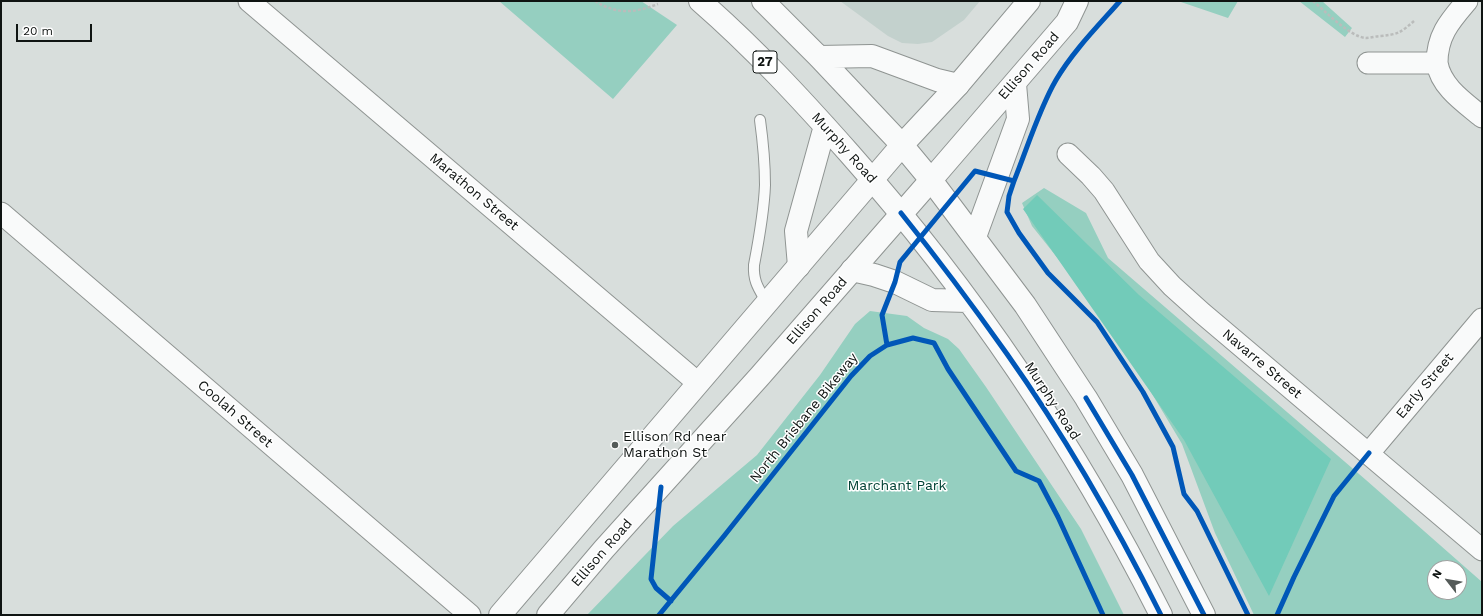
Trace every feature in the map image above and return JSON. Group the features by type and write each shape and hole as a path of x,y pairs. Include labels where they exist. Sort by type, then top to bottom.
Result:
{"main road":[{"name":"Murphy Road","path":"700,1 762,60 825,126 901,213 931,250 1008,355 1082,470 1138,568 1161,615"},
{"path":"763,1 819,57 902,145 975,236 1024,305 1086,398 1132,475 1204,615"},
{"path":"500,615 902,145 958,85 1028,1"},
{"name":"Ellison Road","path":"548,615 604,549 728,412 1015,84 1067,22 1077,1"},
{"path":"819,57 872,56 936,80 958,85"},
{"path":"975,236 1018,119 1015,84"},
{"path":"799,266 796,231 825,126"},
{"path":"852,270 895,282 932,300 968,301"}],"street":[{"name":"Marathon Street","path":"249,1 698,384"},
{"path":"1467,1 1445,29 1440,42 1437,63 1439,73 1447,86 1482,117"},
{"path":"1368,63 1437,63"},
{"name":"Navarre Street","path":"1068,154 1104,191 1149,261 1172,286 1482,550"},
{"name":"Coolah Street","path":"1,213 470,615"},
{"name":"Early Street","path":"1369,453 1482,319"}],"lane":[{"path":"760,120 764,152 765,185 763,212 754,273 756,284 767,302"}],"path":[{"path":"595,1 605,7 625,12 648,8 658,4"},
{"path":"1312,1 1347,30 1365,38 1397,34 1402,32 1414,21"}],"shaded area":[{"path":"840,1 980,1 964,20 932,42 918,44 902,43 888,36"}],"green space":[{"path":"499,1 641,1 677,25 613,99"},
{"path":"1178,1 1238,1 1228,18"},
{"path":"1299,1 1322,1 1352,28 1345,37"},
{"path":"1044,188 1086,213 1108,258 1457,560 1427,560 1427,600 1467,600 1467,569 1482,582 1482,615 1254,615 1215,533 1182,444 1111,325 1032,226 1022,203"},
{"path":"1037,195 1139,295 1331,459 1269,596 1184,440 1023,209"},
{"name":"Marchant Park","path":"870,311 907,316 924,328 948,339 959,349 1081,529 1124,615 587,615 673,526 757,455 820,375 855,324"}],"cycle path":[{"path":"887,345 882,315 895,282 900,262 975,171 1014,181 1039,116 1056,80 1078,49 1120,1"},
{"path":"1014,181 1009,196 1007,212 1019,233 1048,273 1097,322 1143,392 1173,447 1184,494 1197,511 1248,615"},
{"path":"901,213 981,318 1049,417 1108,514 1161,615"},
{"name":"North Brisbane Bikeway","path":"659,615 851,376 870,356 887,345 913,338 934,343 948,369 1016,471 1039,481 1058,517 1103,615"},
{"path":"1086,398 1132,475 1204,615"},
{"path":"1277,615 1334,496 1369,453"},
{"path":"661,487 651,579 656,588 671,601"}],"place":[{"name":"Ellison Rd near Marathon St","path":"615,445"}]}
